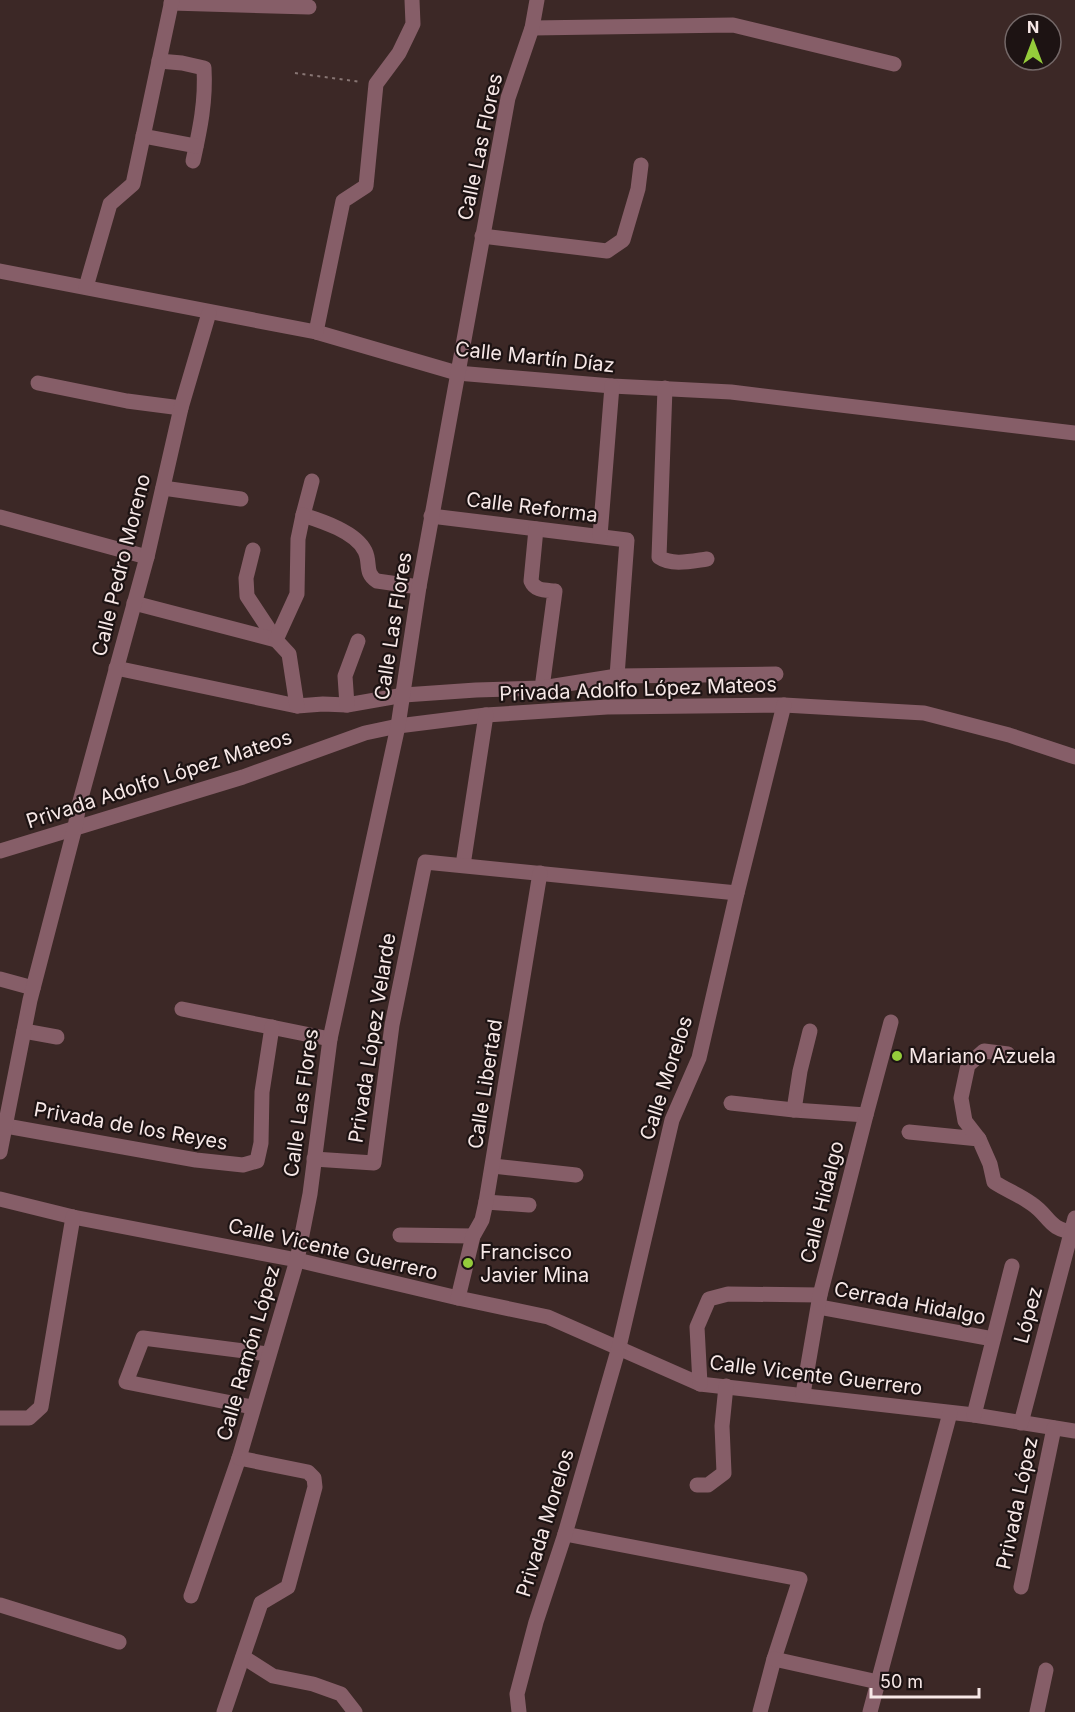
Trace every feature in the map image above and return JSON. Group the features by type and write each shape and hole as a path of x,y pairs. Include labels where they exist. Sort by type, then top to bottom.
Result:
{"street":[{"path":"316,332 343,201 366,186 376,84 399,53 413,24 412,0"},
{"name":"Calle Las Flores","path":"297,1260 310,1194 330,1039 399,722 431,516 508,98 532,28 537,0"},
{"path":"86,287 110,204 133,184 172,2 309,7"},
{"path":"532,28 733,25 894,64"},
{"path":"143,136 194,154 203,116 204,68 159,61"},
{"path":"482,236 607,251 622,240 638,189 641,165"},
{"name":"Calle Martín Díaz","path":"0,271 316,332 458,373 612,386 730,392 1075,434"},
{"name":"Calle Pedro Moreno","path":"0,1152 4,1120 33,988 79,805 147,557 181,408 209,313"},
{"path":"38,383 127,401 181,408"},
{"path":"600,536 612,386"},
{"path":"665,388 659,557 662,560 676,562 706,559"},
{"path":"276,640 297,594 298,539 312,481"},
{"path":"163,488 241,499"},
{"path":"303,515 333,524 353,538 365,551 369,574 377,581 419,587"},
{"name":"Calle Reforma","path":"431,516 627,540 616,676"},
{"path":"0,517 147,557"},
{"path":"536,529 531,581 538,589 555,591 542,688"},
{"path":"253,550 246,578 247,596 276,640 289,654 297,706"},
{"path":"134,603 276,640"},
{"path":"347,705 345,676 358,641"},
{"path":"116,668 297,706 347,705 476,690 542,688 616,676 776,674"},
{"name":"Privada Adolfo López Mateos","path":"0,851 243,777 399,722 607,707 784,705 924,713 1009,735 1075,758"},
{"name":"Calle Morelos","path":"619,1347 672,1120 699,1058 784,705"},
{"path":"486,715 463,865 737,893"},
{"name":"Privada López Velarde","path":"314,1159 374,1162 392,1025 425,862 463,865"},
{"name":"Calle Libertad","path":"458,1298 473,1236 482,1220 493,1166 540,873"},
{"path":"0,979 33,988"},
{"path":"182,1009 330,1039"},
{"name":"Calle Hidalgo","path":"803,1394 820,1301 891,1022"},
{"name":"Privada de los Reyes","path":"4,1120 196,1160 243,1165 257,1161 261,1143 262,1092 272,1027"},
{"path":"794,1110 810,1030"},
{"path":"24,1031 57,1037"},
{"path":"1008,1054 984,1051 968,1065 961,1098 965,1121 979,1139 990,1164 994,1182 1033,1204 1053,1226 1074,1227"},
{"path":"730,1103 866,1115"},
{"path":"909,1132 979,1139"},
{"path":"493,1166 576,1175"},
{"name":"Calle Vicente Guerrero","path":"0,1199 74,1217 297,1260 548,1317 700,1384 974,1415 1075,1431"},
{"path":"486,1202 529,1205"},
{"path":"0,1418 29,1418 41,1407 74,1217"},
{"name":"López","path":"1022,1423 1074,1227"},
{"path":"400,1235 473,1236"},
{"name":"Calle Ramón López","path":"191,1596 239,1458 252,1407 297,1260"},
{"path":"974,1415 1012,1266"},
{"name":"Cerrada Hidalgo","path":"700,1384 697,1327 708,1299 728,1294 820,1301 993,1340"},
{"path":"252,1407 126,1382 143,1338 268,1354"},
{"name":"Privada Morelos","path":"519,1712 516,1694 619,1347"},
{"path":"697,1485 708,1485 724,1473 722,1425 726,1386"},
{"path":"870,1712 950,1413"},
{"name":"Privada López","path":"1022,1587 1054,1428"},
{"path":"224,1712 261,1603 288,1587 315,1487 314,1478 308,1472 239,1458"},
{"path":"565,1534 800,1579 774,1659 760,1712"},
{"path":"0,1605 119,1642"},
{"path":"243,1657 273,1676 313,1684 341,1694 355,1712"},
{"path":"774,1659 878,1682"},
{"path":"1037,1712 1046,1670"}],"path":[{"path":"295,73 376,84"}],"place":[{"name":"Mariano Azuela","path":"897,1056"},
{"name":"Francisco Javier Mina","path":"468,1263"}]}
